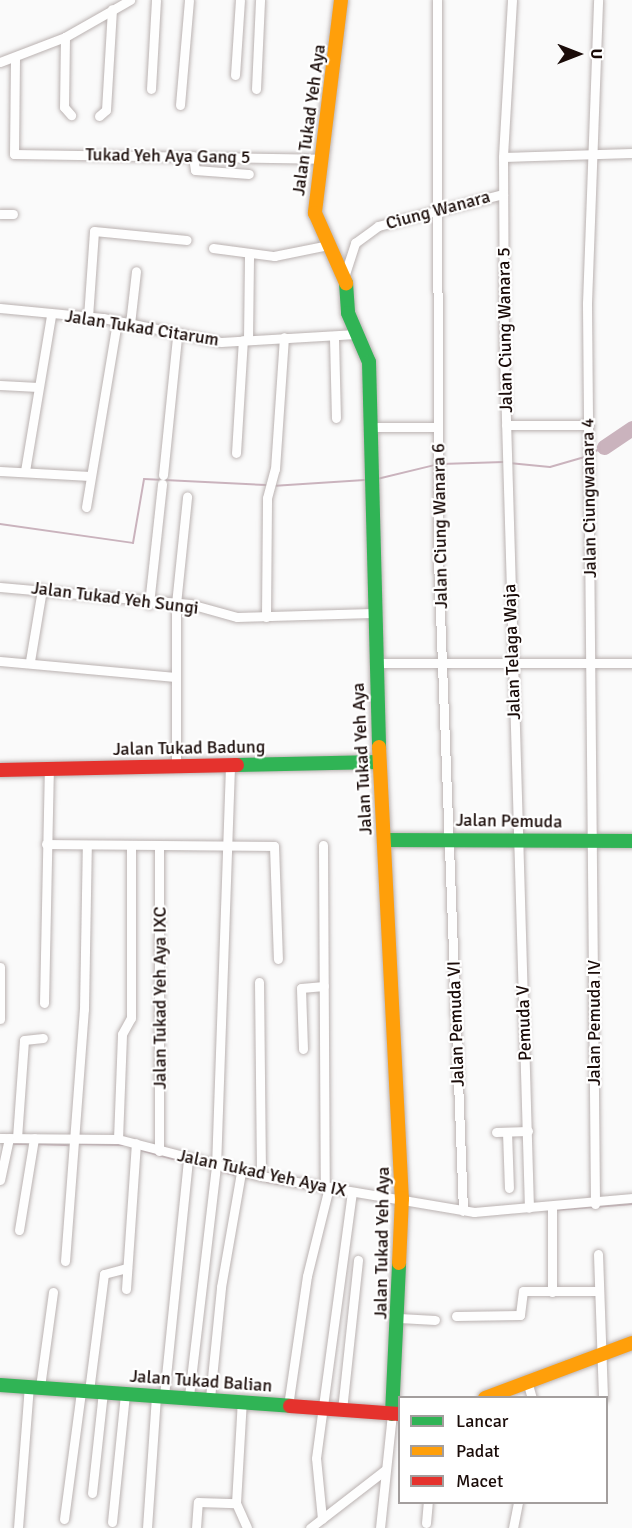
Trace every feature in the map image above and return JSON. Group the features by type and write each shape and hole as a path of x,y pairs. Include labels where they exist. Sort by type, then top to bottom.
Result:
{"street":[{"path":"0,62 15,59 65,37 130,0"},
{"path":"152,89 156,0"},
{"path":"180,105 189,0"},
{"path":"235,75 240,0"},
{"path":"256,89 260,0"},
{"name":"Jalan Tukad Yeh Aya","path":"341,0 315,213 328,245 345,274 356,334 369,362 372,613 402,1198 396,1414 385,1470 380,1528"},
{"name":"Jalan Ciung Wanara 6","path":"437,0 435,214 438,427 449,837"},
{"name":"Ciung Wanara","path":"345,274 352,249 369,232 389,221 435,214 503,194 512,0"},
{"name":"Jalan Ciungwanara 4","path":"593,841 589,448 590,155 598,0"},
{"path":"99,116 106,110 112,9"},
{"path":"65,37 64,107 71,115"},
{"name":"Tukad Yeh Aya Gang 5","path":"15,59 12,148 17,154 320,159"},
{"path":"503,157 632,153"},
{"path":"193,156 195,170 249,174"},
{"name":"Jalan Ciung Wanara 5","path":"503,194 507,462"},
{"path":"0,214 13,214"},
{"path":"88,317 94,231 187,240"},
{"path":"213,248 249,255 294,254 328,245"},
{"path":"236,453 249,255"},
{"path":"130,324 136,271"},
{"name":"Jalan Tukad Citarum","path":"0,308 117,321 177,337 245,340 333,338 356,334"},
{"path":"25,471 51,315"},
{"path":"86,507 117,321"},
{"path":"149,604 177,337"},
{"path":"266,617 268,492 273,476 284,338"},
{"path":"333,338 336,418"},
{"path":"0,385 38,387"},
{"path":"506,425 589,425"},
{"path":"371,428 438,427"},
{"name":"Jalan Telaga Waja","path":"507,462 517,837"},
{"path":"0,471 90,476"},
{"path":"176,767 177,599 187,497"},
{"name":"Jalan Tukad Yeh Sungi","path":"0,587 42,589 149,604 177,599 237,617 372,613"},
{"path":"30,661 42,589"},
{"path":"0,661 30,661 175,677"},
{"path":"374,663 590,661 632,663"},
{"name":"Jalan Tukad Badung","path":"0,770 379,762"},
{"path":"189,1396 216,1167 230,765"},
{"path":"44,1004 49,770"},
{"name":"Jalan Pemuda VI","path":"449,837 463,1211"},
{"name":"Jalan Pemuda","path":"385,840 517,837 632,841"},
{"name":"Pemuda V","path":"517,837 529,1208"},
{"name":"Jalan Pemuda IV","path":"593,841 596,1204"},
{"path":"46,844 227,846 276,850 278,960"},
{"path":"65,1261 76,1137 87,845"},
{"path":"117,1139 122,1034 131,1018 131,845"},
{"name":"Jalan Tukad Yeh Aya IXC","path":"159,845 159,1151"},
{"path":"288,1406 307,1276 327,1187 323,845"},
{"path":"0,967 0,1019"},
{"path":"259,982 261,1176"},
{"path":"303,1049 300,988 324,986"},
{"path":"0,1180 24,1040 43,1038"},
{"path":"496,1132 528,1131"},
{"path":"507,1132 509,1188"},
{"name":"Jalan Tukad Yeh Aya IX","path":"8,1138 117,1139 216,1167 352,1192 402,1198 463,1211 596,1204 632,1198"},
{"path":"19,1230 34,1138"},
{"path":"126,1289 136,1143"},
{"path":"147,1528 188,1159"},
{"path":"210,1398 221,1287 241,1172"},
{"path":"322,1519 316,1458 352,1192"},
{"path":"552,1207 552,1292"},
{"path":"598,1254 596,1291 603,1396"},
{"path":"342,1410 358,1260"},
{"path":"64,1519 91,1391 104,1274 127,1268"},
{"path":"456,1316 520,1315 523,1291 596,1291"},
{"path":"18,1528 34,1387 53,1292"},
{"path":"399,1318 435,1320"},
{"path":"490,1396 601,1350 632,1343"},
{"path":"528,1382 532,1396"},
{"name":"Jalan Tukad Balian","path":"0,1385 189,1396 396,1414"},
{"path":"91,1391 92,1493"},
{"path":"112,1522 125,1394"},
{"path":"242,1400 236,1503 247,1528"},
{"path":"310,1528 385,1470"},
{"path":"196,1528 198,1502 236,1503"},
{"path":"426,1523 428,1504"},
{"path":"513,1528 518,1504"}],"waterway":[{"path":"604,447 632,428"},
{"path":"590,454 604,447"},
{"path":"509,463 550,467 585,457"},
{"path":"441,464 504,462"},
{"path":"377,479 435,465"},
{"path":"0,524 133,543 144,479 266,485"},
{"path":"272,486 365,480"},
{"path":"14,1144 27,1144"},
{"path":"37,1144 72,1145"},
{"path":"79,1144 123,1145"},
{"path":"140,1150 184,1162"},
{"path":"190,1164 212,1169"},
{"path":"218,1171 236,1175"},
{"path":"244,1177 256,1179"},
{"path":"267,1182 321,1191"},
{"path":"333,1193 346,1195"},
{"path":"376,1200 391,1203"},
{"path":"554,1210 632,1204"},
{"path":"467,1215 512,1213"}],"traffic: fast":[{"path":"346,283 348,313 369,362 379,747"},
{"path":"237,765 379,762"},
{"path":"385,840 632,841"},
{"path":"392,1414 399,1263"},
{"path":"0,1385 290,1406"}],"traffic: slow":[{"path":"341,0 315,213 346,283"},
{"path":"379,747 402,1198 399,1263"},
{"path":"490,1396 632,1343"}],"traffic: jam":[{"path":"0,770 237,765"},
{"path":"290,1406 398,1414"}]}
